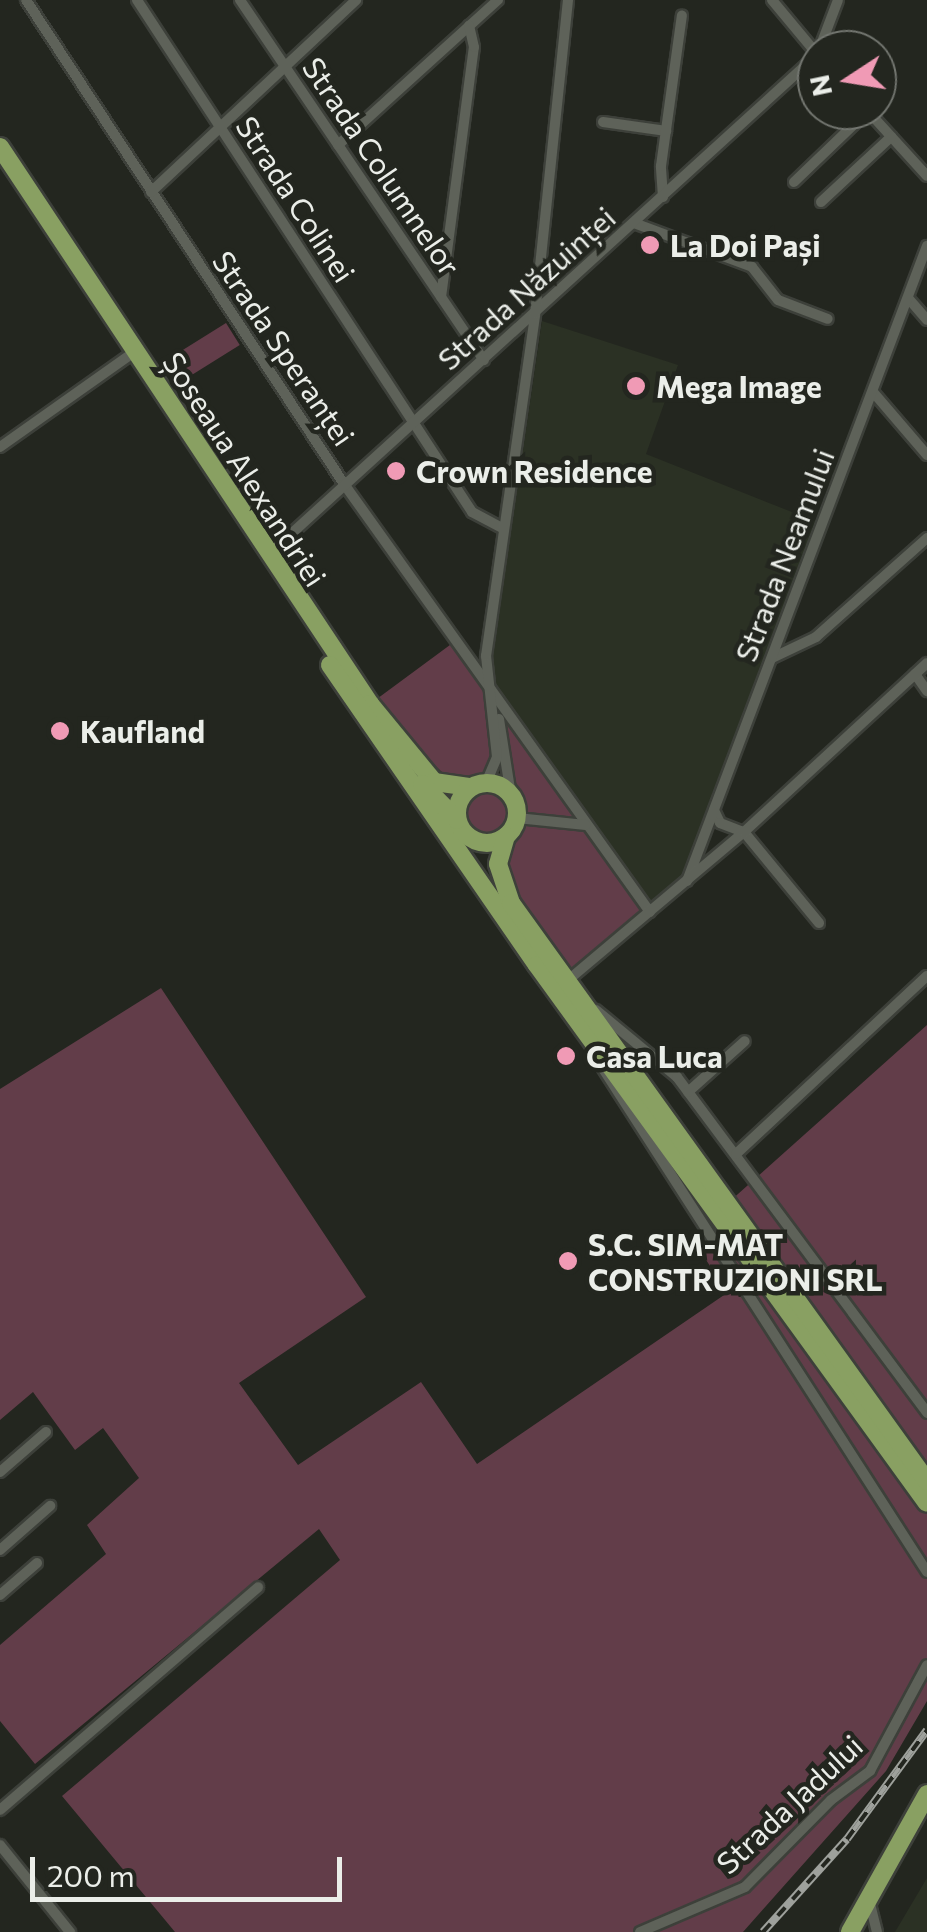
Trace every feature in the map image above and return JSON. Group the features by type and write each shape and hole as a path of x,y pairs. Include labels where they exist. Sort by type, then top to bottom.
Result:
{"main road":[{"name":"Șoseaua Alexandriei","path":"0,147 268,555 413,760 443,786 478,785"},
{"name":"Șoseaua Alexandriei","path":"0,164 330,664 404,764 458,820"},
{"path":"330,664 593,1039 927,1503"},
{"path":"548,974 458,820 459,801 478,785 512,796 516,818 498,864 506,894 927,1481"},
{"path":"470,838 488,843 506,836"},
{"path":"850,1932 927,1794"}],"street":[{"name":"Strada Speranței","path":"26,0 344,484 650,912"},
{"name":"Strada Colinei","path":"138,0 412,426 478,520 504,528"},
{"name":"Strada Columnelor","path":"240,0 484,360"},
{"path":"151,192 356,0"},
{"path":"338,145 498,0"},
{"path":"478,785 497,757 486,656 535,314 568,0"},
{"path":"827,30 838,0"},
{"path":"775,1 799,30"},
{"path":"663,197 666,131 682,14"},
{"path":"441,298 474,47 469,26"},
{"name":"Strada Năzuinței","path":"268,555 797,73"},
{"path":"603,122 666,131"},
{"path":"794,182 847,130"},
{"path":"885,130 927,176"},
{"path":"820,202 891,137"},
{"path":"634,223 752,267 778,300 828,319"},
{"name":"Strada Neamului","path":"688,881 927,246"},
{"path":"908,298 927,320"},
{"path":"0,447 127,357"},
{"path":"873,392 927,455"},
{"path":"772,658 816,637 927,538"},
{"path":"927,663 570,986 663,1062 736,1154 927,1413"},
{"path":"915,674 927,691"},
{"path":"488,690 512,796"},
{"path":"714,810 720,823 744,832 818,923"},
{"path":"516,818 586,826"},
{"path":"736,1154 927,976"},
{"path":"593,1039 631,1121 927,1572"},
{"path":"688,1092 745,1041"},
{"path":"0,1472 46,1432"},
{"path":"0,1550 50,1506"},
{"path":"0,1595 36,1563"},
{"path":"0,1810 258,1587"},
{"name":"Strada Jadului","path":"640,1932 744,1887 832,1800 870,1771 927,1665"},
{"path":"0,1846 70,1932"},
{"path":"868,1899 877,1932"}],"shaded area":[{"path":"542,321 678,365 646,454 817,522 687,873 650,912 488,690"},
{"path":"226,323 240,345 190,376 176,354"},
{"path":"454,642 650,912 567,981 518,913 498,841 479,842 460,827 464,793 370,704","holes":["490,696 498,717 510,794 486,783 497,748"]},
{"path":"161,988 366,1297 239,1383 298,1465 421,1382 477,1464 727,1293 691,1236 927,1025 927,1701 886,1771 743,1932 175,1932 62,1796 340,1560 319,1529 35,1764 0,1721 0,1645 106,1554 87,1525 139,1478 103,1428 75,1450 33,1392 0,1420 0,1089"},
{"path":"927,1878 927,1932 895,1932"}],"railway":[{"path":"763,1932 847,1839 927,1730"}],"place":[{"name":"La Doi Pași","path":"650,245"},
{"name":"Mega Image","path":"636,386"},
{"name":"Crown Residence","path":"396,471"},
{"name":"Kaufland","path":"60,731"},
{"name":"Casa Luca","path":"566,1056"},
{"name":"S.C. SIM-MAT CONSTRUZIONI SRL","path":"568,1261"}]}
